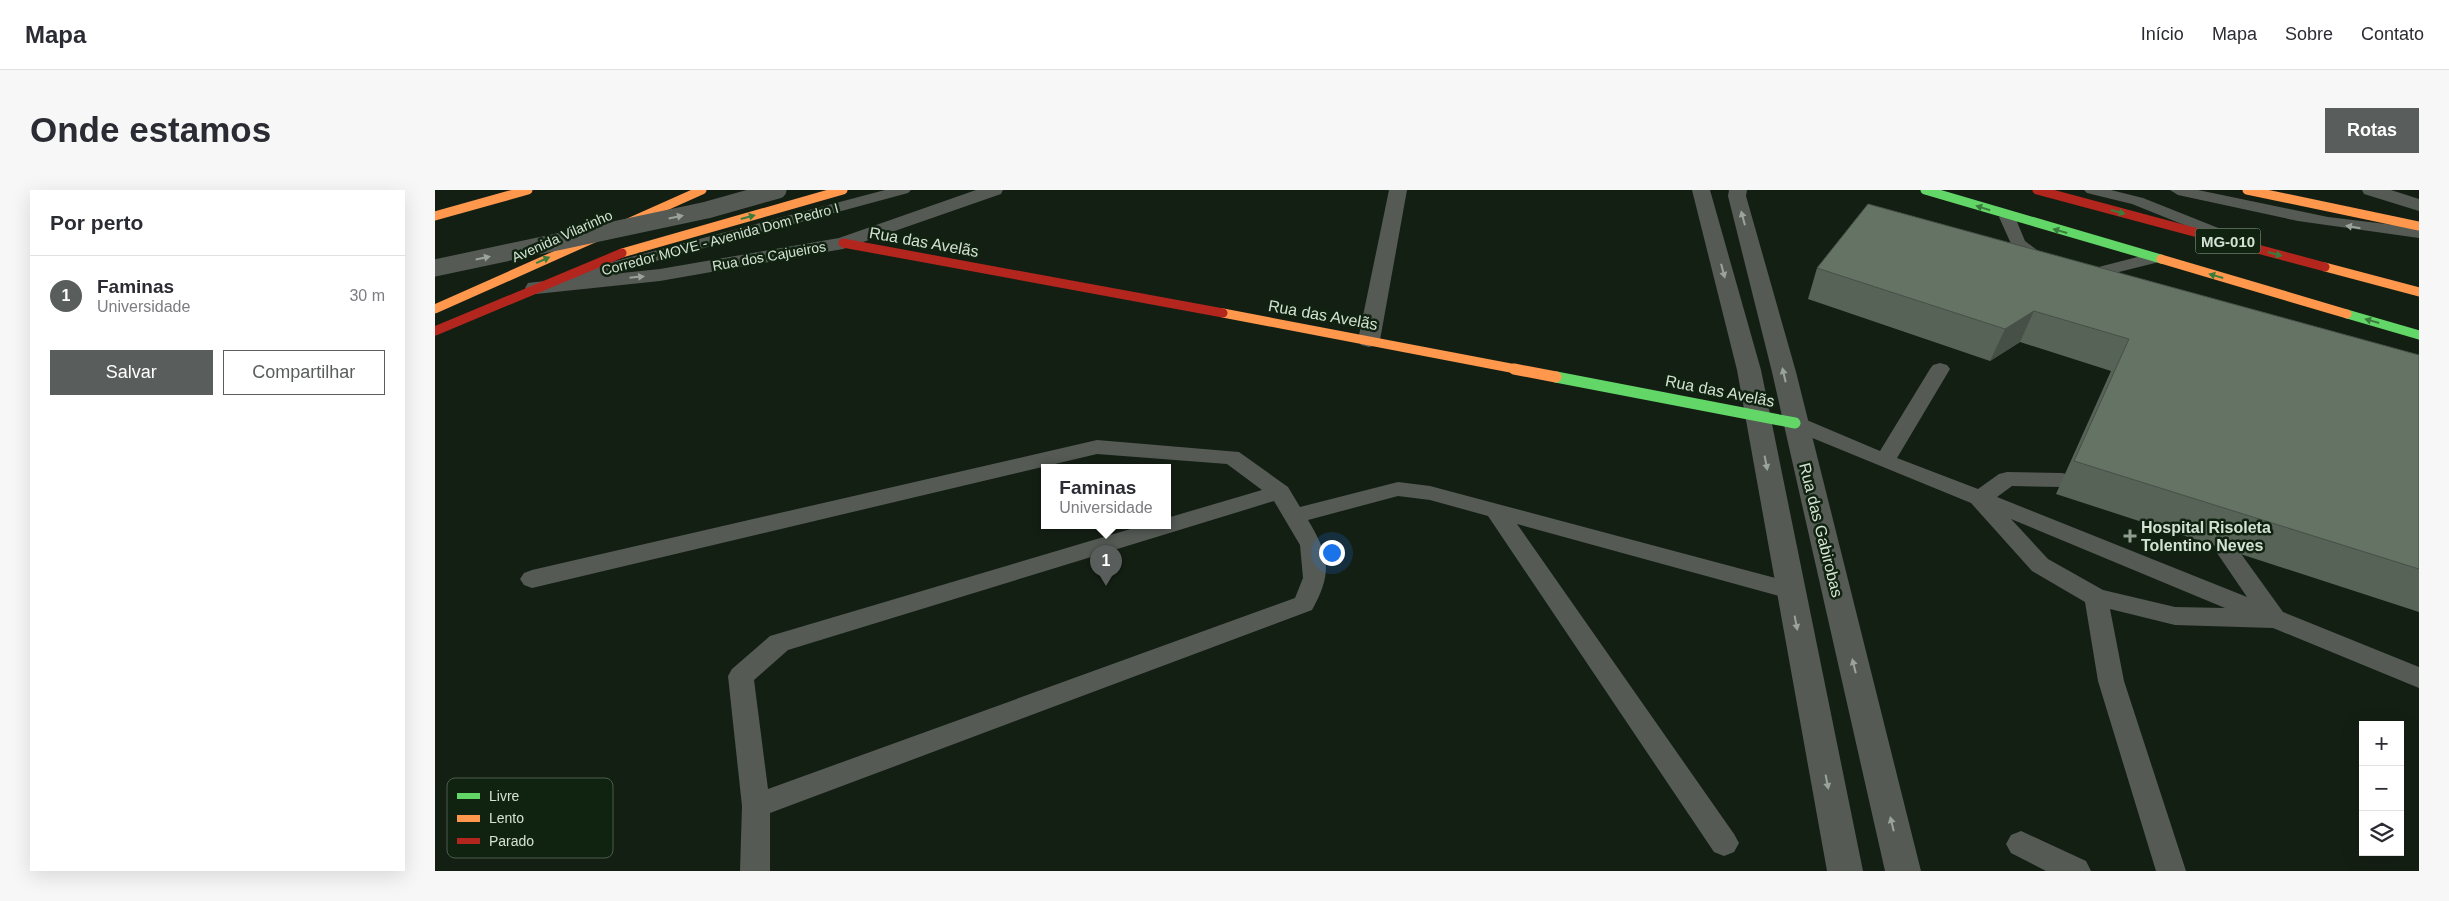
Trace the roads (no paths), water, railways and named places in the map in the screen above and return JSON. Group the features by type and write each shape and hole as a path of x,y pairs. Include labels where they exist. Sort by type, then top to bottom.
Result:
{"main road":[{"path":"435,216 528,190"},
{"name":"Avenida Vilarinho","path":"437,309 702,190"},
{"path":"435,331 632,249 843,190"},
{"path":"1925,190 2419,335"},
{"name":"MG-010","path":"2037,190 2419,292"},
{"path":"2247,190 2419,226"},
{"name":"Rua das Avelãs","path":"843,243 1369,340 1795,423"},
{"path":"435,322 437,309"}],"street":[{"name":"Rua dos Cajueiros","path":"536,288 660,275 843,243 994,190"},
{"path":"1369,340 1398,190"},
{"path":"1701,190 1749,370 1845,871"},
{"name":"Rua das Gabirobas","path":"1738,190 1737,196 1795,423 1903,871"},
{"path":"2371,190 2419,205"}],"lane":[{"path":"435,268 707,210 752,199 778,190"},
{"name":"Corredor MOVE - Avenida Dom Pedro I","path":"536,288 903,190"},
{"path":"2092,190 2137,201 2251,247"},
{"path":"2178,190 2276,213 2366,229 2419,233"},
{"path":"2007,217 2018,244 2045,265 2087,276 2153,258"},
{"path":"1885,462 1940,369"},
{"path":"1795,423 1885,462 2419,678"},
{"path":"532,579 1097,447 1232,457 1280,492 1311,545 1315,578 1304,604 756,806"},
{"path":"1979,499 2007,479 2062,480"},
{"path":"1294,516 1398,489 1430,493 1790,590"},
{"path":"1171,525 1280,492"},
{"path":"1979,499 2040,565 2096,597 2175,616 2275,619"},
{"path":"1496,511 1724,843"},
{"path":"755,871 756,806 741,676 779,643 1157,529"},
{"path":"2226,550 2275,619"},
{"path":"2096,597 2111,681 2171,871"},
{"path":"2021,844 2076,871"}],"place":[{"name":"Hospital Risoleta Tolentino Neves","path":"2130,536"},
{"name":"Faminas","path":"1106,586"}]}
